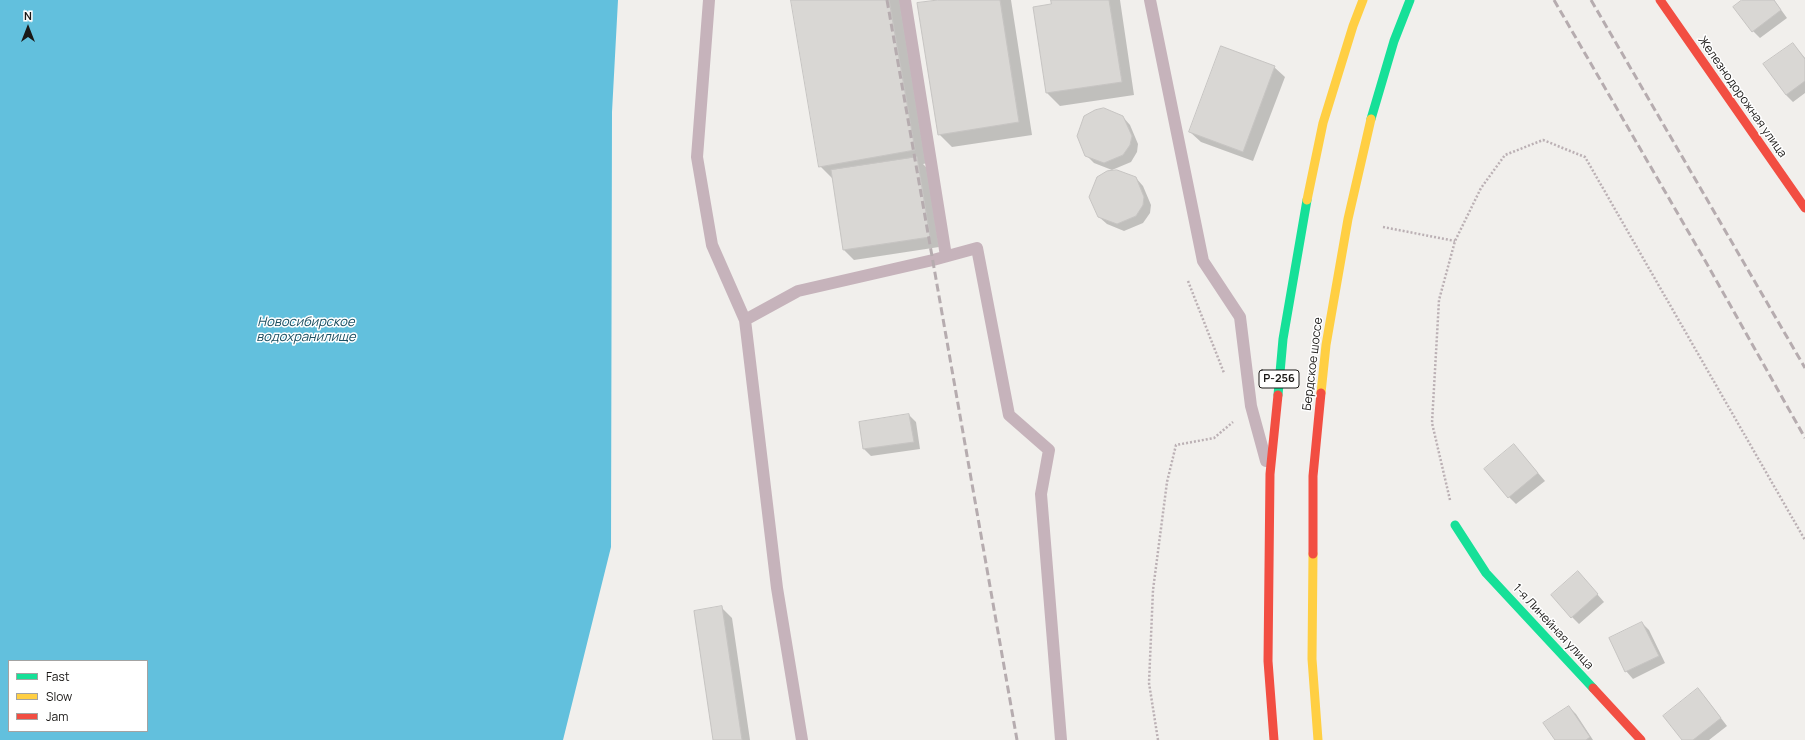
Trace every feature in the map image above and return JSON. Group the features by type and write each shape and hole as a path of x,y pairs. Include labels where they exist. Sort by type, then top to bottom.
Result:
{"main road":[{"name":"Р-256","path":"1274,740 1268,661 1270,474 1283,339 1305,211 1324,123 1353,26 1363,0"},
{"name":"Бердское шоссе","path":"1318,740 1312,659 1313,476 1326,345 1348,219 1366,134 1394,41 1410,0"},
{"name":"Железнодорожная улица","path":"1660,0 1805,208"},
{"name":"1-я Линейная улица","path":"1455,525 1486,573 1642,740"}],"lane":[{"path":"709,0 697,158 712,245 745,320 777,588 802,740"},
{"path":"905,0 946,256"},
{"path":"1150,0 1203,261 1240,316 1251,406 1270,474"},
{"path":"745,320 798,291 977,248 1008,415 1049,450 1041,494 1061,740"}],"path":[{"path":"1455,525 1432,423 1440,300 1455,241 1481,188 1505,155 1543,140 1585,156 1805,540"},
{"path":"1383,227 1455,241"},
{"path":"1188,281 1227,380"},
{"path":"1158,740 1149,683 1153,590 1167,482 1176,444 1214,438 1251,406"}],"water":[{"name":"Новосибирское водохранилище","path":"0,0 618,0 612,112 611,547 563,740 0,740"}],"building":[{"path":"791,0 889,0 915,150 819,167"},
{"path":"938,0 1000,0 1019,122 938,135 917,3"},
{"path":"1051,0 1109,0 1122,82 1046,93 1033,7 1051,4"},
{"path":"1742,0 1774,0 1781,10 1752,32 1733,7"},
{"path":"1793,43 1805,59 1805,81 1786,95 1763,64"},
{"path":"1221,46 1275,66 1243,152 1189,132"},
{"path":"1104,108 1123,116 1132,136 1130,145 1123,155 1104,163 1085,156 1077,136 1084,116 1095,110"},
{"path":"917,157 930,237 843,250 831,170"},
{"path":"1117,170 1136,177 1144,197 1143,205 1136,216 1117,224 1098,217 1089,197 1097,177 1107,171"},
{"path":"909,414 914,442 863,449 859,422"},
{"path":"1514,444 1538,473 1508,498 1484,469"},
{"path":"1578,571 1598,594 1571,618 1551,595"},
{"path":"722,606 742,740 713,740 694,611"},
{"path":"1642,622 1659,656 1625,672 1609,638"},
{"path":"1698,688 1721,718 1693,740 1682,740 1663,716"},
{"path":"1569,706 1590,737 1586,740 1555,740 1543,723"}],"railway":[{"path":"887,0 1017,740"},
{"path":"1554,0 1707,264 1805,438"},
{"path":"1591,0 1805,368"}],"traffic: fast":[{"path":"1371,119 1394,41 1410,0"},
{"path":"1278,395 1283,339 1307,200"},
{"path":"1455,525 1486,573 1593,688"}],"traffic: slow":[{"path":"1307,200 1323,123 1353,26 1363,0"},
{"path":"1321,393 1326,345 1348,219 1371,119"},
{"path":"1313,554 1312,659 1318,740"}],"traffic: jam":[{"path":"1660,0 1805,208"},
{"path":"1313,554 1313,476 1321,393"},
{"path":"1274,740 1268,661 1270,474 1278,395"},
{"path":"1593,688 1641,740"}]}
